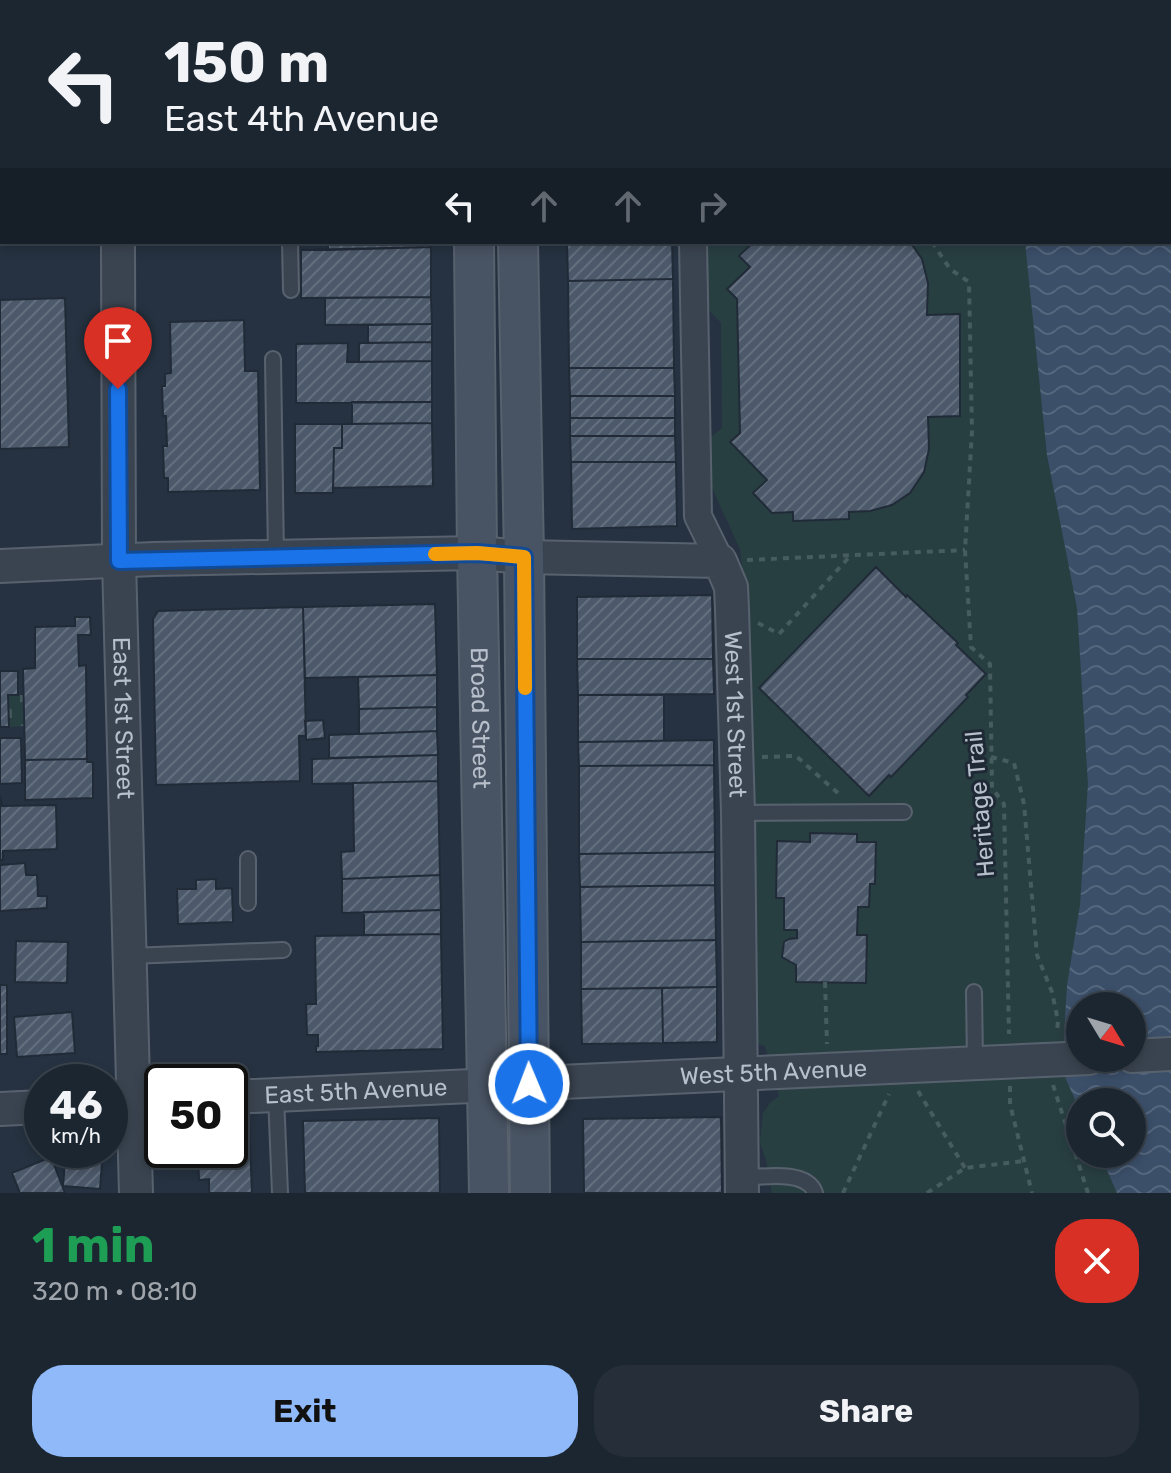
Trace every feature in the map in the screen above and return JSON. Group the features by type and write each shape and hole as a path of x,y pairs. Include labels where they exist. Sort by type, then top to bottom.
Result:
{"main road":[{"name":"Broad Street","path":"474,244 489,1193"},
{"name":"Broad Street","path":"518,244 530,1193"}],"street":[{"name":"East 1st Street","path":"118,244 119,561 136,1193"},
{"name":"West 1st Street","path":"693,244 698,516 731,587 738,813 741,1186"},
{"path":"0,566 477,553 524,557 720,561"},
{"path":"1146,1055 1171,1054"},
{"name":"West 5th Avenue","path":"529,1084 1066,1059"},
{"name":"East 5th Avenue","path":"248,1097 529,1084"},
{"path":"0,1109 24,1108"}],"lane":[{"path":"290,244 291,290"},
{"path":"273,359 276,557"},
{"path":"738,813 904,812"},
{"path":"248,859 248,903"},
{"path":"130,956 283,950"},
{"path":"974,992 975,1063"},
{"path":"276,1096 280,1193"},
{"path":"741,1186 791,1177 803,1179 813,1186 815,1193"}],"path":[{"name":"Heritage Trail","path":"933,244 950,269 969,282 972,431 965,550 971,647 990,664 992,788 1004,804 1014,1061 1010,1104 1032,1193"},
{"path":"720,561 965,550"},
{"path":"732,609 779,634 851,555"},
{"path":"736,757 796,756 859,812"},
{"path":"991,757 1014,763 1024,804 1037,955 1052,992 1058,1021 1057,1034"},
{"path":"825,982 828,1069"},
{"path":"903,1066 965,1168"},
{"path":"843,1193 903,1066"},
{"path":"1054,1073 1053,1086 1088,1193"},
{"path":"927,1193 965,1168 1024,1161"}],"green space":[{"path":"707,244 1165,244 1171,453 1171,1193 772,1193 760,1143 763,1113 779,1096 765,1046 753,1038 743,575 740,549 712,488 707,448 711,437 722,428 721,323 707,308"},
{"path":"8,695 24,695 24,726 9,727"}],"water":[{"path":"1025,244 1171,244 1171,1193 1117,1193 1106,1168 1146,1168 1146,1088 1070,1088 1062,1070 1066,1002 1066,1072 1146,1072 1146,992 1067,992 1080,905 1088,784 1077,608 1047,455"}],"building":[{"path":"328,244 431,244 431,247 328,250"},
{"path":"567,244 672,244 673,279 568,281"},
{"path":"752,244 911,244 922,259 928,283 927,315 960,314 960,416 928,417 929,449 924,472 910,493 892,505 849,512 849,519 793,521 793,512 772,513 753,493 767,480 730,442 740,433 737,299 727,289 750,267 739,256"},
{"path":"431,247 431,297 301,298 301,250"},
{"path":"673,279 674,368 569,368 568,281"},
{"path":"431,297 432,324 325,325 325,298"},
{"path":"65,298 69,447 0,449 0,300"},
{"path":"244,320 245,371 258,371 260,490 168,492 168,478 164,478 163,446 167,446 162,386 165,386 165,374 171,373 170,322"},
{"path":"432,324 432,342 368,343 368,325"},
{"path":"432,342 432,361 359,362 359,343"},
{"path":"348,343 347,362 432,361 432,402 296,403 296,344"},
{"path":"569,368 674,368 675,396 570,396"},
{"path":"570,396 675,396 675,418 570,418"},
{"path":"352,402 432,402 432,423 352,424"},
{"path":"570,418 675,418 675,436 570,436"},
{"path":"432,423 433,486 333,488 334,448 342,448 342,424"},
{"path":"295,424 342,424 342,448 334,448 333,493 295,493"},
{"path":"570,436 675,436 676,462 571,462"},
{"path":"571,462 676,462 677,526 572,529"},
{"path":"876,567 958,643 956,645 986,674 966,695 968,697 869,796 759,688"},
{"path":"712,595 713,659 577,659 577,597"},
{"path":"435,604 437,675 305,678 303,607"},
{"path":"303,607 306,736 299,736 300,781 156,785 153,619 158,611"},
{"path":"75,617 90,617 91,635 78,635 79,666 86,665 87,759 25,760 23,669 35,668 35,627 75,626"},
{"path":"577,659 713,659 714,694 578,695"},
{"path":"0,671 18,671 18,695 8,695 9,727 0,727"},
{"path":"437,675 437,707 359,709 358,677"},
{"path":"578,695 664,695 664,741 578,742"},
{"path":"437,707 437,731 359,734 359,709"},
{"path":"323,720 325,738 306,740 305,721"},
{"path":"437,731 438,755 329,758 329,735"},
{"path":"0,738 21,738 22,783 0,784"},
{"path":"714,740 714,765 579,766 578,742"},
{"path":"438,755 438,781 312,784 312,759"},
{"path":"87,759 87,762 93,762 93,798 25,800 25,760"},
{"path":"714,765 715,852 579,854 579,766"},
{"path":"438,781 440,875 342,879 341,852 354,851 353,783"},
{"path":"0,795 2,806 56,805 57,849 3,851 3,860 0,860"},
{"path":"810,833 857,834 857,842 876,842 875,884 870,884 869,907 858,907 857,935 867,935 866,983 796,982 796,965 782,957 784,942 797,938 797,930 784,930 784,898 776,898 777,841 810,842"},
{"path":"715,852 715,885 580,887 579,854"},
{"path":"25,863 26,875 37,875 38,896 47,896 47,908 0,911 0,865"},
{"path":"440,875 441,910 342,913 342,879"},
{"path":"216,879 216,889 232,888 233,922 178,924 177,889 196,889 196,880"},
{"path":"715,885 716,940 581,942 580,887"},
{"path":"441,910 441,934 364,935 364,912"},
{"path":"441,934 443,1049 316,1052 318,1035 307,1035 306,1004 316,1004 315,936"},
{"path":"716,940 717,987 581,989 581,942"},
{"path":"16,941 68,942 67,983 15,982"},
{"path":"0,985 7,985 7,1054 0,1054"},
{"path":"717,987 717,1042 663,1043 662,988"},
{"path":"662,988 663,1043 582,1044 581,989"},
{"path":"72,1012 75,1053 17,1057 14,1017"},
{"path":"721,1117 722,1193 584,1193 583,1119"},
{"path":"439,1118 440,1193 305,1193 303,1121"},
{"path":"248,1120 252,1193 209,1193 209,1179 199,1180 199,1168 248,1168"},
{"path":"24,1168 55,1168 65,1193 20,1193 12,1173"},
{"path":"64,1168 102,1168 100,1189 63,1186"}],"slow traffic":[{"path":"435,554 477,553 524,557 525,688"}],"route":[{"path":"118,389 119,561 477,553 524,557 529,1084"}]}
